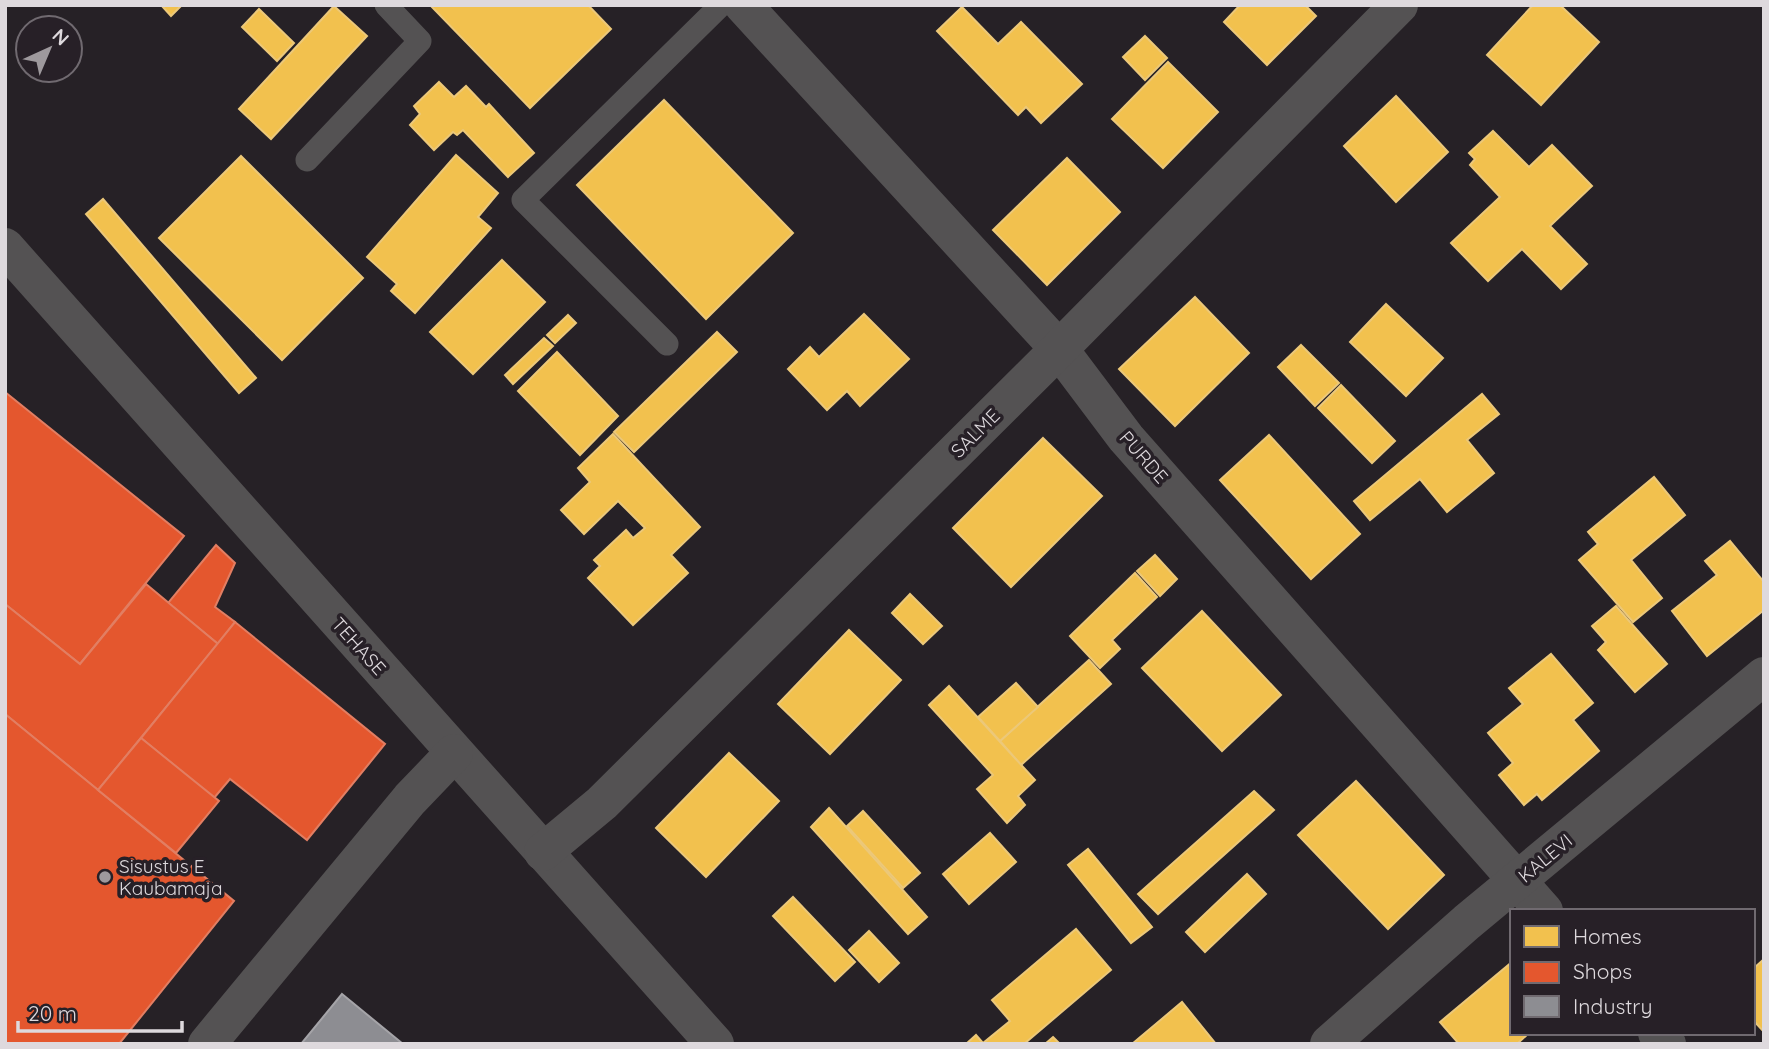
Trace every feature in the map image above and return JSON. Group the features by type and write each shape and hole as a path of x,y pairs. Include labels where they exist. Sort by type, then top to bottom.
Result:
{"street":[{"name":"PURDE","path":"743,5 1059,349 1126,438 1542,909"},
{"name":"SALME","path":"543,852 602,803 1059,349 1399,5"},
{"name":"TEHASE","path":"5,247 715,1044"},
{"name":"KALEVI","path":"1329,1044 1517,881 1764,676"},
{"path":"207,1044 410,799 454,753"}],"lane":[{"path":"307,160 420,41 386,5"},
{"path":"667,344 523,200 721,5"}],"building: Homes":[{"path":"161,5 182,5 171,16"},
{"path":"430,5 588,5 611,29 530,108"},
{"path":"1240,5 1305,5 1316,16 1267,65 1224,22"},
{"path":"1533,5 1560,5 1599,42 1541,105 1487,55"},
{"path":"334,6 367,36 271,139 239,109"},
{"path":"962,7 998,44 1021,22 1082,84 1041,123 1026,107 1018,115 937,31"},
{"path":"259,9 294,43 277,61 242,27"},
{"path":"1145,36 1167,58 1145,80 1123,57"},
{"path":"1168,62 1218,112 1163,168 1112,119"},
{"path":"439,82 454,97 466,86 486,107 489,104 534,153 508,177 463,130 457,135 453,132 434,150 410,125 420,114 414,106"},
{"path":"1396,96 1448,152 1396,202 1344,146"},
{"path":"664,100 793,233 706,319 577,185"},
{"path":"1493,131 1529,167 1552,145 1592,186 1550,226 1587,264 1561,289 1522,249 1488,281 1451,243 1500,197 1470,165 1475,159 1469,153"},
{"path":"456,155 498,193 478,217 491,228 415,313 391,291 397,284 367,257"},
{"path":"241,156 363,278 282,360 159,238"},
{"path":"1067,158 1120,212 1047,285 993,230"},
{"path":"103,199 256,378 239,393 86,214"},
{"path":"502,260 545,302 473,374 430,332"},
{"path":"1195,297 1249,353 1175,426 1119,369"},
{"path":"1386,304 1443,358 1406,396 1350,342"},
{"path":"864,314 909,359 860,406 847,391 827,410 788,369 810,347 819,357"},
{"path":"568,315 576,323 555,343 547,335"},
{"path":"717,332 737,352 634,452 614,432"},
{"path":"544,338 553,346 513,384 505,375"},
{"path":"1301,345 1339,383 1315,406 1278,367"},
{"path":"557,352 618,416 580,455 518,391"},
{"path":"1341,385 1395,441 1372,463 1318,408"},
{"path":"1482,394 1499,414 1467,440 1494,473 1447,512 1420,479 1370,520 1354,501"},
{"path":"613,434 700,527 671,555 688,573 633,625 588,578 600,566 594,560 626,530 633,538 645,528 618,501 584,534 561,510 590,482 578,468"},
{"path":"1269,435 1360,534 1311,579 1220,480"},
{"path":"1043,438 1102,496 1011,587 953,528"},
{"path":"1654,477 1685,515 1631,560 1662,598 1633,622 1579,560 1598,544 1588,532"},
{"path":"1730,541 1764,582 1764,610 1707,656 1672,611 1717,575 1705,561"},
{"path":"1155,555 1177,579 1160,596 1137,571"},
{"path":"1135,573 1157,597 1112,640 1120,649 1100,668 1070,636"},
{"path":"910,594 942,626 923,644 892,613"},
{"path":"1616,606 1667,664 1635,692 1598,650 1606,642 1592,626"},
{"path":"1202,611 1281,695 1222,751 1142,668"},
{"path":"849,630 901,680 830,754 778,704"},
{"path":"1551,654 1593,703 1573,720 1599,751 1542,800 1537,794 1524,805 1499,775 1513,763 1488,733 1523,704 1509,688"},
{"path":"1089,660 1111,684 1021,765 1000,741"},
{"path":"1016,683 1038,707 1000,741 978,717"},
{"path":"949,686 1035,780 1018,796 1025,805 1007,823 977,789 993,775 929,705"},
{"path":"729,753 779,801 706,877 656,828"},
{"path":"1356,781 1444,875 1388,929 1298,835"},
{"path":"1254,791 1274,810 1158,914 1138,894"},
{"path":"829,808 927,917 908,934 811,827"},
{"path":"863,811 920,873 903,888 847,826"},
{"path":"990,833 1016,862 969,904 943,874"},
{"path":"1088,849 1152,927 1131,943 1068,865"},
{"path":"1247,874 1266,894 1205,952 1186,932"},
{"path":"793,897 855,962 835,981 773,916"},
{"path":"1076,929 1111,970 1024,1044 966,1044 976,1035 983,1043 1010,1021 992,1000"},
{"path":"869,931 899,963 879,982 849,950"},
{"path":"1764,959 1764,1032 1755,1022 1755,967"},
{"path":"1510,964 1510,1035 1527,1035 1517,1044 1459,1044 1440,1022"},
{"path":"1182,1002 1216,1044 1132,1044"},
{"path":"1053,1037 1060,1044 1045,1044"}],"building: Shops":[{"path":"5,392 184,536 80,664 5,604"},
{"path":"216,545 235,563 215,607 235,622 218,644 168,603"},
{"path":"146,584 218,644 98,790 5,714 5,604 80,664"},
{"path":"235,622 385,744 307,840 230,779 214,798 141,738"},
{"name":"Sisustus E Kaubamaja","path":"5,714 234,901 119,1044 5,1044"},
{"path":"141,738 219,801 176,853 98,790"}],"building: Industry":[{"path":"342,994 403,1044 301,1044"}],"place":[{"name":"Sisustus E Kaubamaja","path":"105,877"}]}
